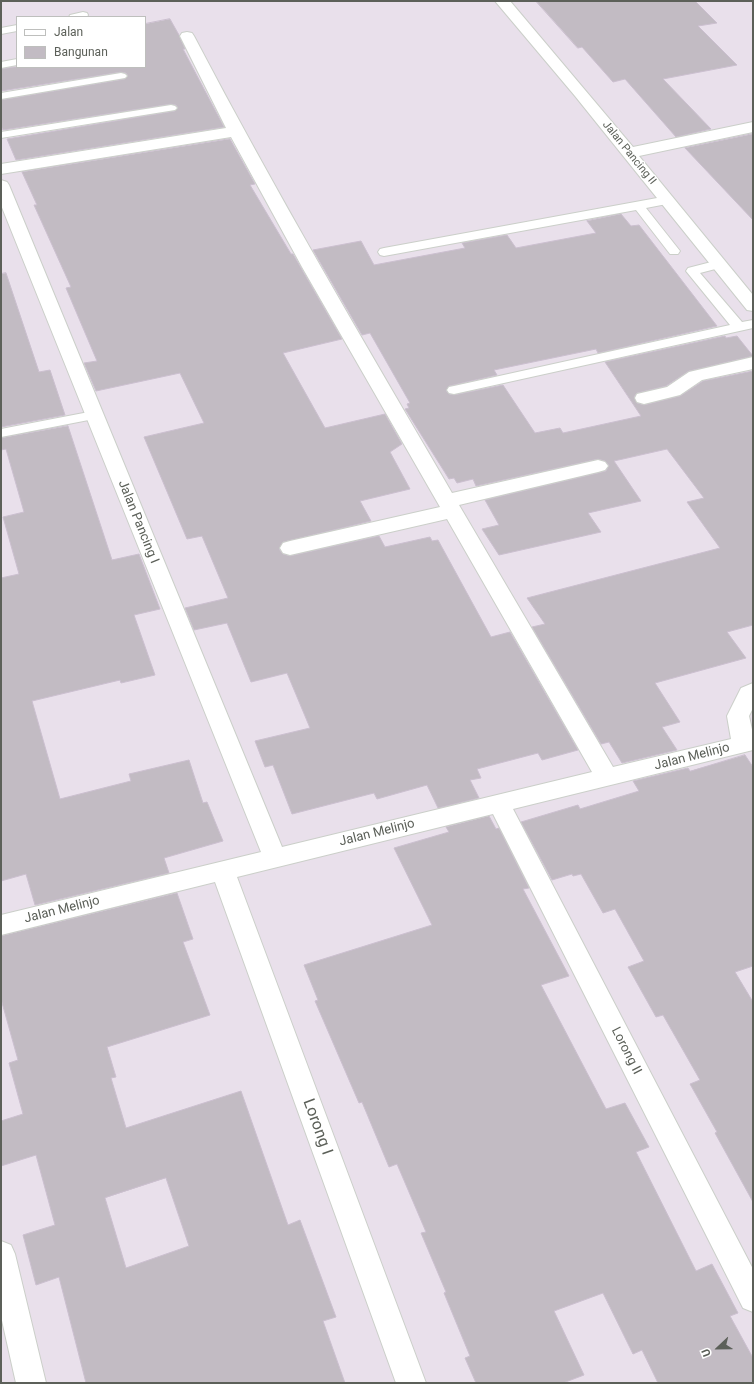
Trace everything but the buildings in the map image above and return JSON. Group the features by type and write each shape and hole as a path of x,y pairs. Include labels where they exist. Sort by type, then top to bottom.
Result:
{"street":[{"name":"Jalan Pancing II","path":"502,1 668,200 753,306"},
{"path":"186,36 236,131 311,267 607,778"},
{"path":"629,153 753,127"},
{"path":"1,169 236,131"},
{"name":"Jalan Pancing I","path":"1,185 275,858"},
{"path":"644,398 673,391 696,376 753,363"},
{"path":"290,548 598,466"},
{"path":"748,744 738,716 753,691"},
{"name":"Jalan Melinjo","path":"1,924 748,744"},
{"name":"Lorong II","path":"499,804 753,1298"},
{"name":"Lorong I","path":"223,871 411,1383"},
{"path":"1,1254 31,1383"}],"lane":[{"path":"1,31 16,28"},
{"path":"1,65 16,62"},
{"path":"1,96 121,76"},
{"path":"1,135 171,108"},
{"path":"384,252 668,200"},
{"path":"639,206 674,251"},
{"path":"719,264 692,271 739,327"},
{"path":"454,390 753,324"},
{"path":"1,434 94,415"}]}
